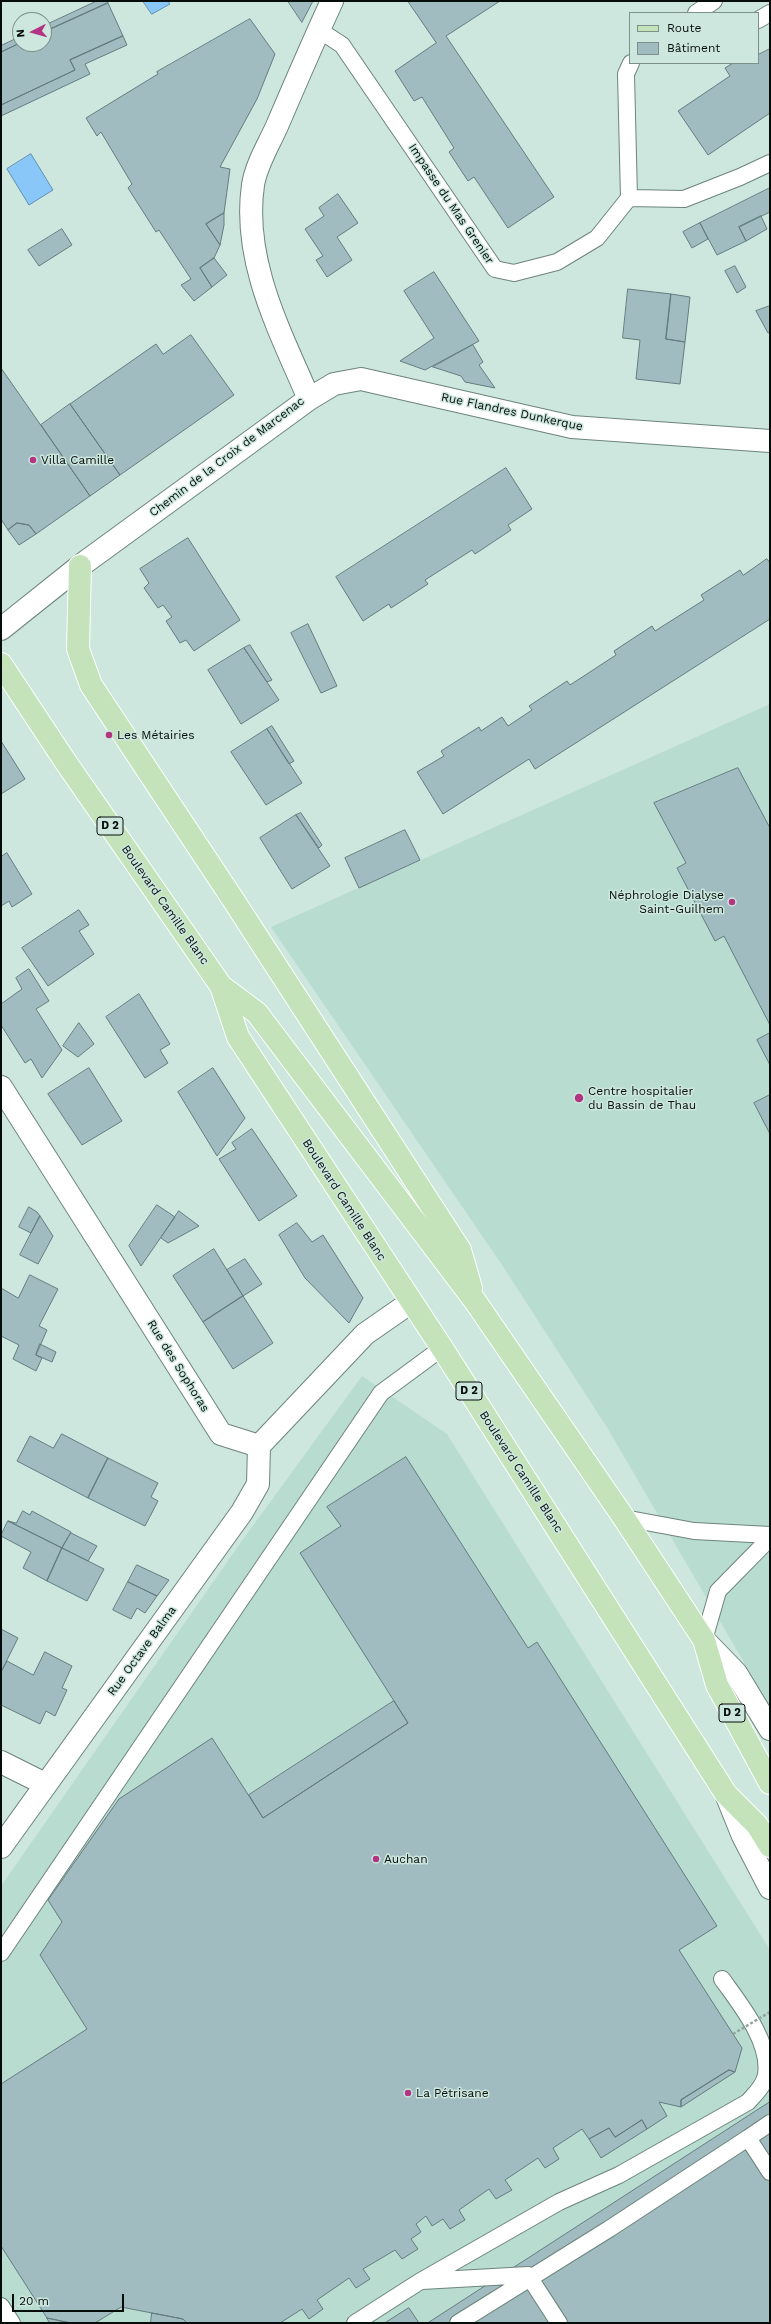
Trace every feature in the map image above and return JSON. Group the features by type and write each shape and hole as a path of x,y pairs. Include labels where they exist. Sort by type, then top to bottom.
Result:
{"main road":[{"path":"80,566 78,649 91,685 234,901 460,1250 475,1301"},
{"name":"Boulevard Camille Blanc","path":"1,664 65,761 221,986 238,1038 410,1302 442,1348 726,1794 757,1825 770,1846"},
{"name":"Boulevard Camille Blanc","path":"221,986 257,1013 475,1301 624,1518 704,1640 717,1685 770,1783"}],"street":[{"name":"Chemin de la Croix de Marcenac","path":"1,629 80,566 309,399 269,307 261,280 252,236 253,184 332,1"},
{"name":"Rue Flandres Dunkerque","path":"309,399 334,384 361,379 572,427 770,442"},
{"name":"Rue des Sophoras","path":"1,1087 221,1434 259,1446"},
{"path":"259,1446 365,1334 410,1302"},
{"name":"Rue Octave Balma","path":"1,1847 242,1512 258,1484 259,1446"},
{"name":"Boulevard Camille Blanc","path":"704,1640 736,1673 770,1728"},
{"path":"1,1762 45,1784"},
{"name":"Boulevard Camille Blanc","path":"726,1794 743,1836 770,1888"}],"lane":[{"path":"698,12 714,1"},
{"path":"759,19 770,13"},
{"name":"Impasse du Mas Grenier","path":"319,30 342,45 495,269 514,273 557,262 597,238 629,198"},
{"path":"631,64 626,74 629,198 684,199 740,177 770,163"},
{"path":"1,1953 381,1393 442,1348"},
{"path":"624,1518 694,1531 770,1535"},
{"path":"704,1640 718,1591 770,1538"},
{"path":"355,2323 419,2282 559,2202 619,2175 748,2102 761,2088 766,2074 760,2034 722,1979"},
{"path":"458,2323 609,2229 770,2123"},
{"path":"748,2138 770,2172"},
{"path":"419,2282 528,2275 559,2323"},
{"path":"1,2306 12,2323"}],"path":[{"path":"733,2034 770,2012"}],"shaded area":[{"name":"Centre hospitalier du Bassin de Thau","path":"770,704 770,1707 608,1429 504,1268 271,927"},
{"name":"Auchan","path":"362,1376 447,1434 770,1950 770,2323 1,2323 1,1886 241,1542"}],"water":[{"path":"143,1 168,1 170,4 152,14"},
{"path":"31,154 53,190 29,205 7,169"}],"building":[{"path":"97,1 107,1 108,3 52,28 52,22"},
{"path":"288,1 313,1 302,22"},
{"path":"408,1 500,1 446,36 554,197 508,228 474,177 468,181 449,152 454,148 422,97 414,101 395,71 436,43"},
{"path":"108,3 123,36 70,60 75,70 1,105 1,52 12,47 12,52 52,52 52,28"},
{"path":"250,19 275,54 257,99 220,167 230,169 224,213 206,224 220,245 214,258 200,268 212,287 194,301 181,285 191,279 159,230 156,232 128,188 132,184 101,132 97,136 86,118 158,74 157,72"},
{"path":"123,36 127,45 85,64 90,74 1,116 1,105 75,70 70,60"},
{"path":"12,41 12,47 1,52 1,46"},
{"path":"770,49 770,113 708,155 678,111 730,76 725,68 731,64 759,64 759,54"},
{"path":"770,188 770,212 739,227 746,241 717,255 700,223"},
{"path":"338,194 358,223 337,237 352,260 327,277 316,260 323,256 305,229 324,216 319,208"},
{"path":"224,213 224,225 220,245 206,224"},
{"path":"761,216 767,229 746,241 739,227"},
{"path":"700,223 708,239 692,248 683,232"},
{"path":"62,229 72,245 39,266 28,250"},
{"path":"214,258 227,275 212,287 200,268"},
{"path":"735,266 746,287 737,293 725,271"},
{"path":"434,272 479,341 425,370 400,361 434,338 404,291"},
{"path":"628,289 671,294 666,339 685,342 680,384 636,379 640,340 623,338"},
{"path":"671,294 690,297 685,342 666,339"},
{"path":"770,306 770,332 768,333 756,311"},
{"path":"191,335 234,395 120,475 70,404 156,344 163,354"},
{"path":"473,345 483,362 479,365 495,388 465,382 461,376 433,367"},
{"name":"Villa Camille","path":"1,368 90,496 36,534 29,525 17,523 8,530 1,519"},
{"path":"70,404 120,475 90,496 41,425"},
{"path":"506,468 532,509 508,525 511,530 475,554 472,550 425,580 428,584 391,608 389,604 363,621 336,577"},
{"path":"17,523 29,525 36,534 19,545 8,530"},
{"path":"188,538 240,620 194,651 186,640 180,643 166,621 172,617 163,605 158,608 144,588 149,583 140,569"},
{"path":"767,559 770,563 770,619 535,769 529,759 443,814 417,772 444,756 441,751 479,727 481,731 502,717 508,726 532,710 529,706 567,681 570,685 616,655 614,651 652,626 655,631 704,600 701,595 740,570 743,575"},
{"path":"308,624 337,686 321,693 291,633"},
{"path":"250,645 272,680 267,682 244,648"},
{"path":"244,648 279,700 241,724 208,670"},
{"path":"272,726 294,761 289,764 267,729"},
{"path":"267,729 302,783 266,805 231,752"},
{"path":"1,741 25,779 1,794"},
{"name":"Néphrologie Dialyse Saint-Guilhem","path":"738,768 770,828 770,1025 724,936 715,941 677,868 686,863 654,803"},
{"path":"301,813 322,845 319,848 296,815"},
{"path":"296,815 330,866 292,889 260,838"},
{"path":"405,830 420,860 359,888 345,858"},
{"path":"7,853 32,894 12,907 9,901 1,906 1,857"},
{"path":"79,910 89,925 79,931 94,954 48,986 22,948"},
{"path":"29,969 49,1001 36,1009 62,1050 42,1078 31,1059 25,1063 1,1025 1,1004 22,989 16,978"},
{"path":"139,994 170,1044 160,1050 168,1063 145,1078 106,1017"},
{"path":"79,1023 94,1044 78,1057 63,1046"},
{"path":"770,1033 770,1065 757,1040"},
{"path":"89,1068 122,1121 82,1145 48,1094"},
{"path":"213,1068 245,1118 217,1156 178,1092"},
{"path":"770,1095 770,1134 754,1103"},
{"path":"252,1129 297,1196 259,1221 219,1159 236,1149 232,1143"},
{"path":"157,1205 175,1217 141,1266 129,1246"},
{"path":"29,1207 40,1216 31,1233 19,1227"},
{"path":"179,1211 199,1226 168,1243 161,1238"},
{"path":"40,1216 53,1236 38,1264 20,1255"},
{"path":"297,1223 312,1242 323,1235 363,1298 349,1323 305,1278 279,1235"},
{"path":"214,1249 243,1296 203,1322 173,1276"},
{"path":"245,1259 262,1284 243,1296 227,1270"},
{"path":"30,1275 58,1289 39,1326 47,1330 36,1355 42,1358 36,1371 13,1359 19,1345 1,1336 1,1288 18,1298"},
{"path":"243,1296 273,1343 233,1369 203,1322"},
{"path":"40,1344 56,1352 52,1362 36,1355"},
{"path":"62,1434 108,1458 88,1498 17,1461 30,1436 53,1448"},
{"name":"Auchan","path":"406,1457 528,1648 537,1642 717,1926 679,1950 742,2048 735,2072 729,2070 681,2100 681,2107 659,2102 667,2116 647,2129 642,2120 615,2137 609,2128 589,2139 582,2129 553,2148 559,2159 545,2168 538,2158 505,2180 512,2190 496,2199 489,2189 459,2210 465,2220 450,2229 443,2219 432,2226 426,2216 416,2224 421,2232 411,2239 418,2249 402,2259 395,2250 363,2269 370,2279 356,2288 349,2278 317,2300 323,2309 309,2319 302,2309 280,2323 187,2323 183,2319 121,2307 95,2323 71,2323 47,2318 1,2246 1,2084 87,2029 40,1955 62,1922 48,1900 119,1799 212,1738 263,1818 408,1723 300,1553 341,1526 327,1507"},
{"path":"108,1458 158,1483 151,1497 158,1501 145,1526 88,1498"},
{"path":"23,1511 30,1515 32,1511 71,1532 62,1548 8,1521 16,1523"},
{"path":"8,1521 62,1548 47,1581 23,1568 31,1552 1,1536"},
{"path":"71,1533 97,1546 88,1561 62,1548"},
{"path":"62,1548 104,1569 87,1601 47,1581"},
{"path":"137,1565 169,1580 157,1596 128,1582"},
{"path":"128,1582 157,1596 145,1613 137,1608 131,1619 113,1610"},
{"path":"1,1629 18,1638 1,1672"},
{"path":"45,1652 72,1666 62,1688 67,1690 55,1716 46,1711 40,1724 1,1705 1,1672 7,1661 33,1675"},
{"path":"394,1701 408,1723 263,1818 249,1795"},
{"path":"729,2070 735,2072 681,2107 681,2100"},
{"path":"770,2102 770,2323 428,2323"},
{"path":"642,2120 647,2129 601,2158 589,2139 609,2128 615,2137"},
{"path":"409,2308 419,2323 385,2323"},
{"path":"152,2313 183,2319 187,2323 151,2323"},
{"path":"47,2318 71,2323 50,2323"}],"place":[{"name":"Villa Camille","path":"33,460"},
{"name":"Les Métairies","path":"109,735"},
{"name":"Néphrologie Dialyse Saint-Guilhem","path":"732,902"},
{"name":"Centre hospitalier du Bassin de Thau","path":"579,1098"},
{"name":"Auchan","path":"376,1859"},
{"name":"La Pétrisane","path":"408,2093"}]}
